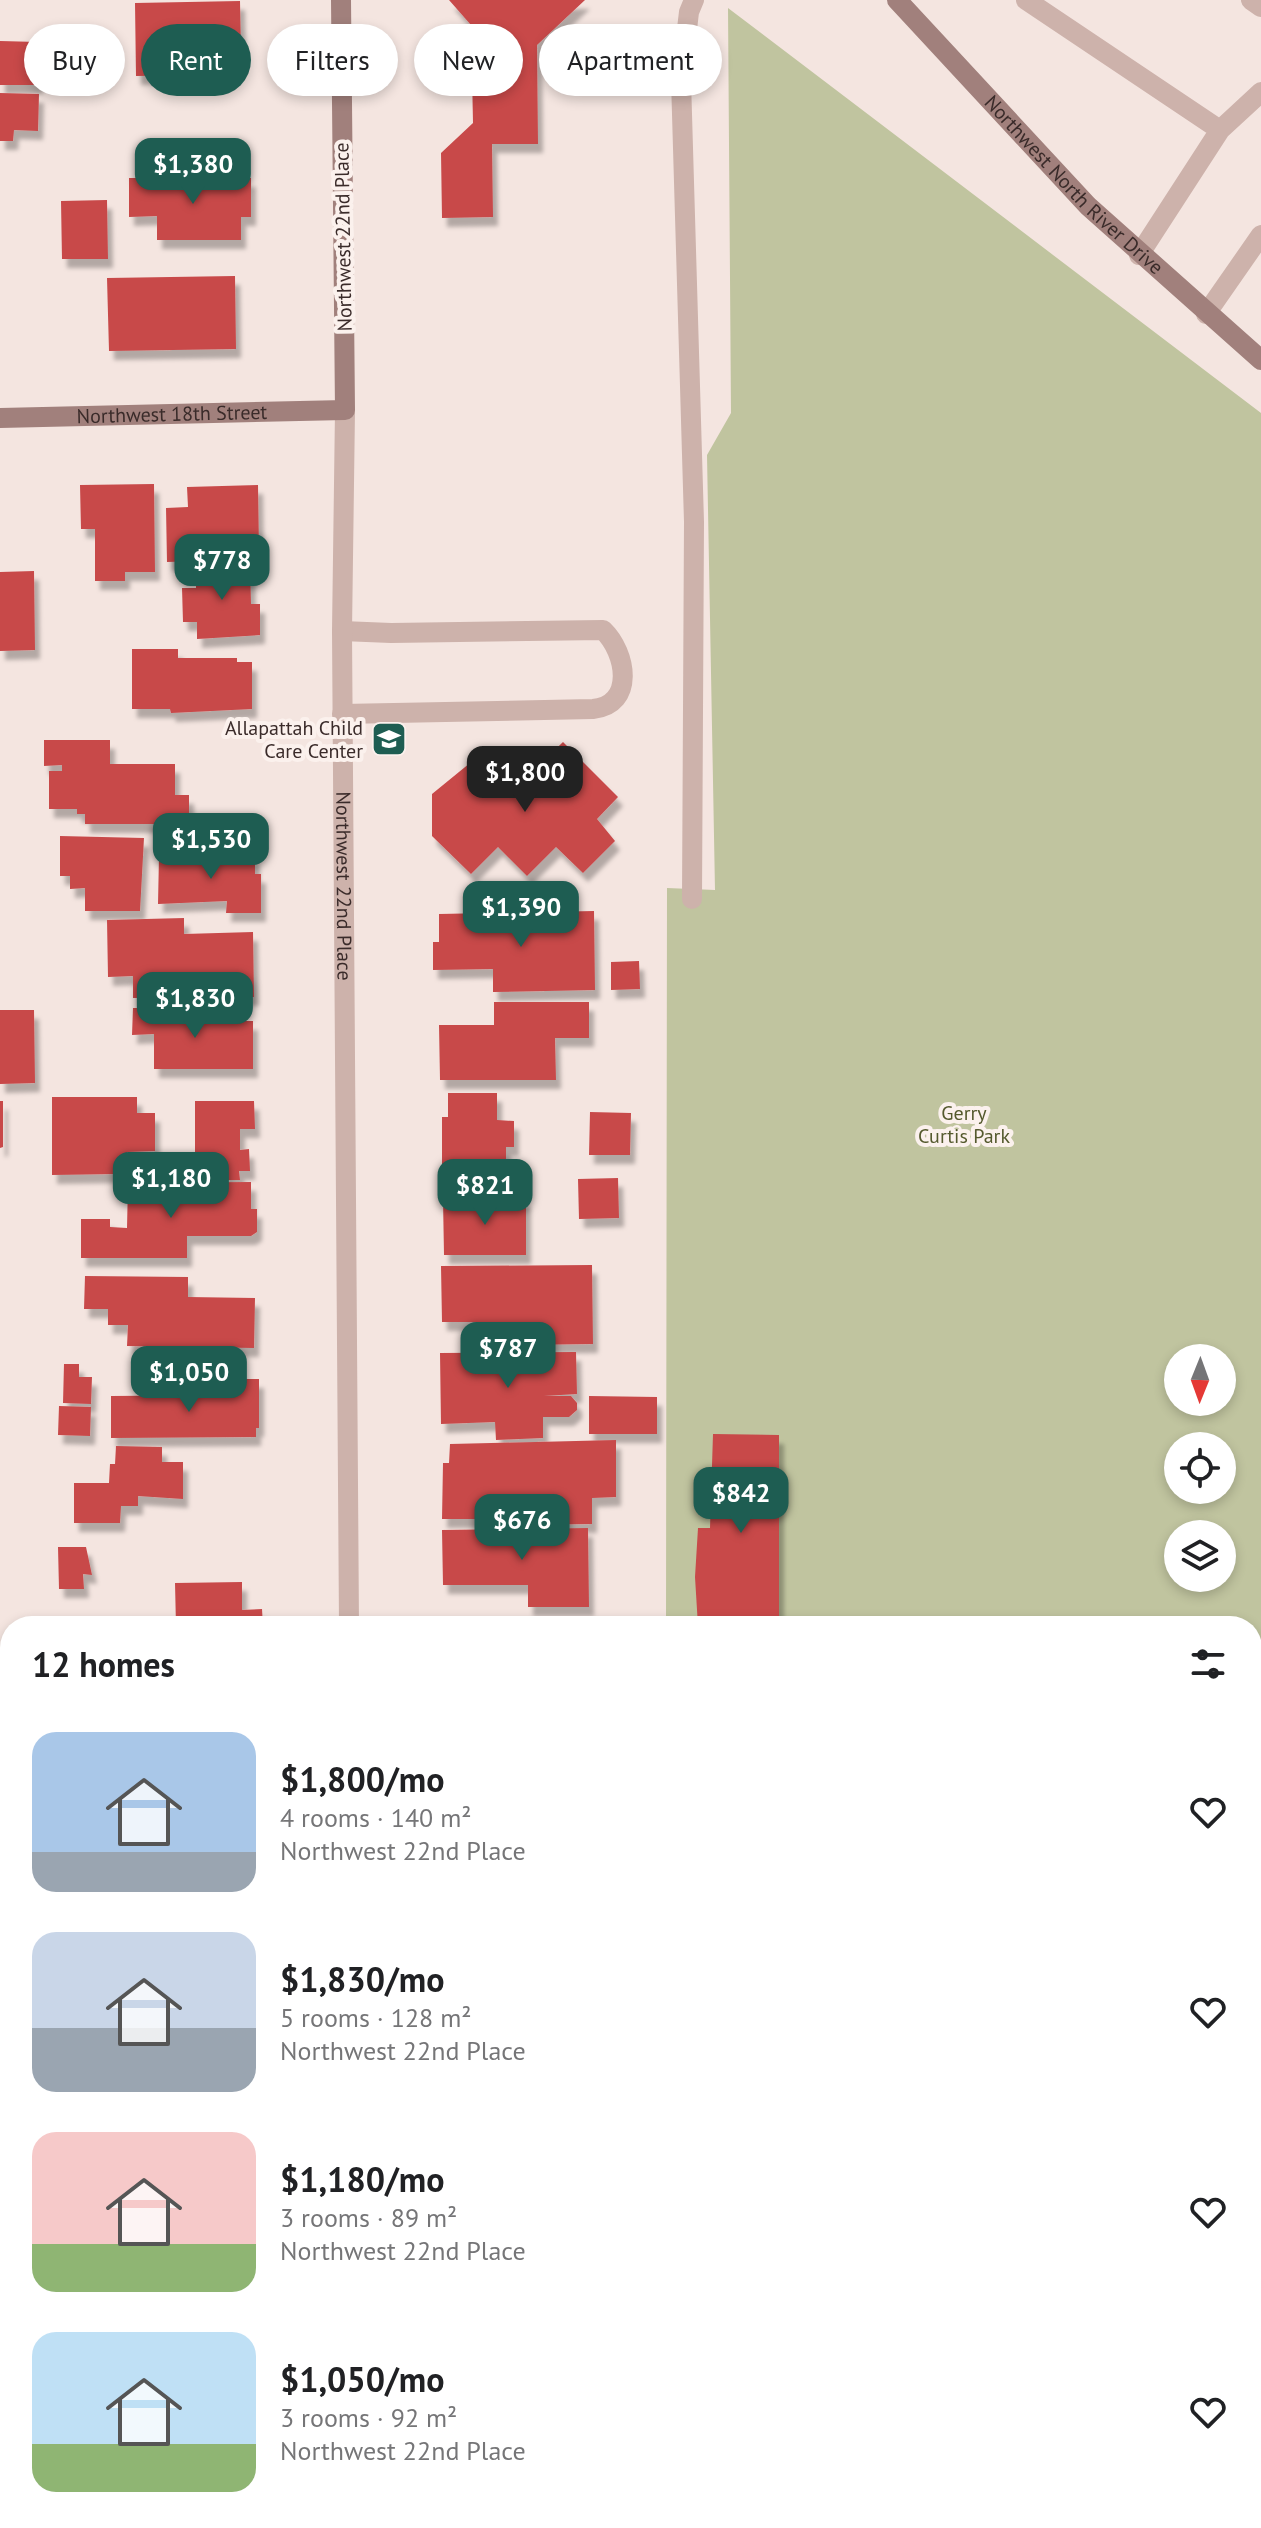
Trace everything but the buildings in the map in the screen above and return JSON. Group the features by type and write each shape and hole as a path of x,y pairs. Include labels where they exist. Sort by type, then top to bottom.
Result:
{"street":[{"name":"Northwest 22nd Place","path":"341,0 345,410 342,714 349,1616"},
{"path":"692,899 694,564 681,80 689,12 694,0"},
{"name":"Northwest North River Drive","path":"897,0 1055,172 1139,255 1261,360"},
{"path":"1026,0 1220,130"},
{"path":"1251,0 1261,7"},
{"path":"1139,255 1220,130 1261,92"},
{"path":"1206,314 1261,235"},
{"name":"Northwest 18th Street","path":"0,418 345,410"},
{"path":"342,631 603,630 614,640 621,660 621,687 618,700 610,708 342,714"}],"green space":[{"name":"Gerry Curtis Park","path":"728,8 1261,413 1261,1616 666,1616 667,888 715,890 707,455 731,413"}],"place":[{"name":"Allapattah Child Care Center","path":"389,739"}]}
